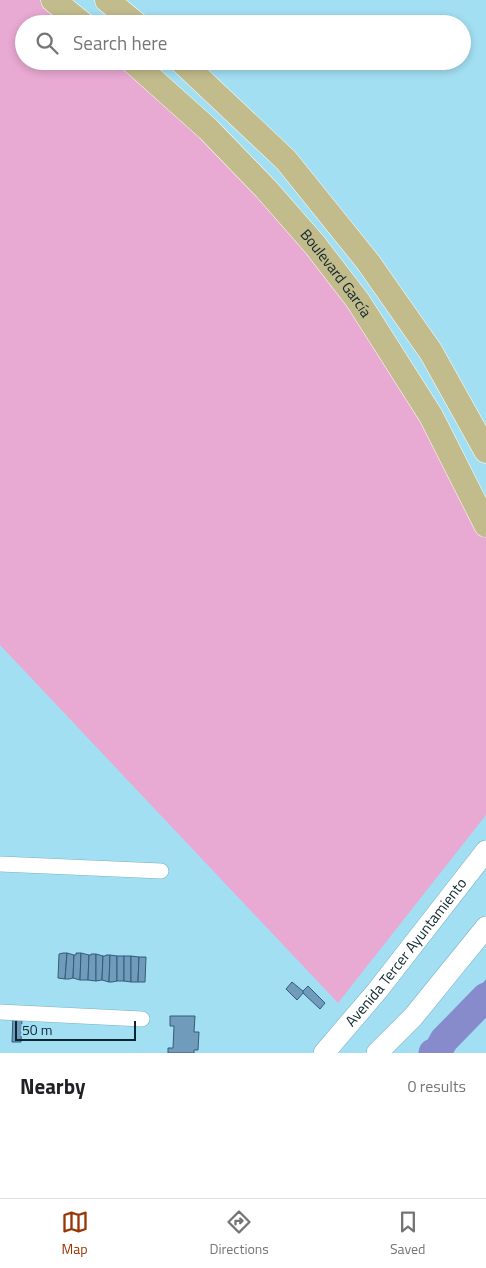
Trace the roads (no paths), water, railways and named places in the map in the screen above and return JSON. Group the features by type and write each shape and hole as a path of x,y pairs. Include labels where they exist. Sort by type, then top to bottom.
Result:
{"main road":[{"path":"53,0 72,15"},
{"path":"108,0 126,15"},
{"name":"Boulevard García","path":"142,70 208,130 266,189 315,245 358,301 431,416 486,526"},
{"path":"191,70 286,160 368,262 431,352 486,451"},
{"name":"Avenida Tercer Ayuntamiento","path":"324,1053 377,991 486,850"},
{"path":"376,1053 413,1016 486,927"}],"street":[{"path":"0,864 161,871"},
{"path":"0,1012 142,1020"}],"water":[{"path":"486,979 486,1003 442,1050 432,1048 431,1047"}],"waterway":[{"path":"433,1053 438,1051 444,1040 486,997"}]}
